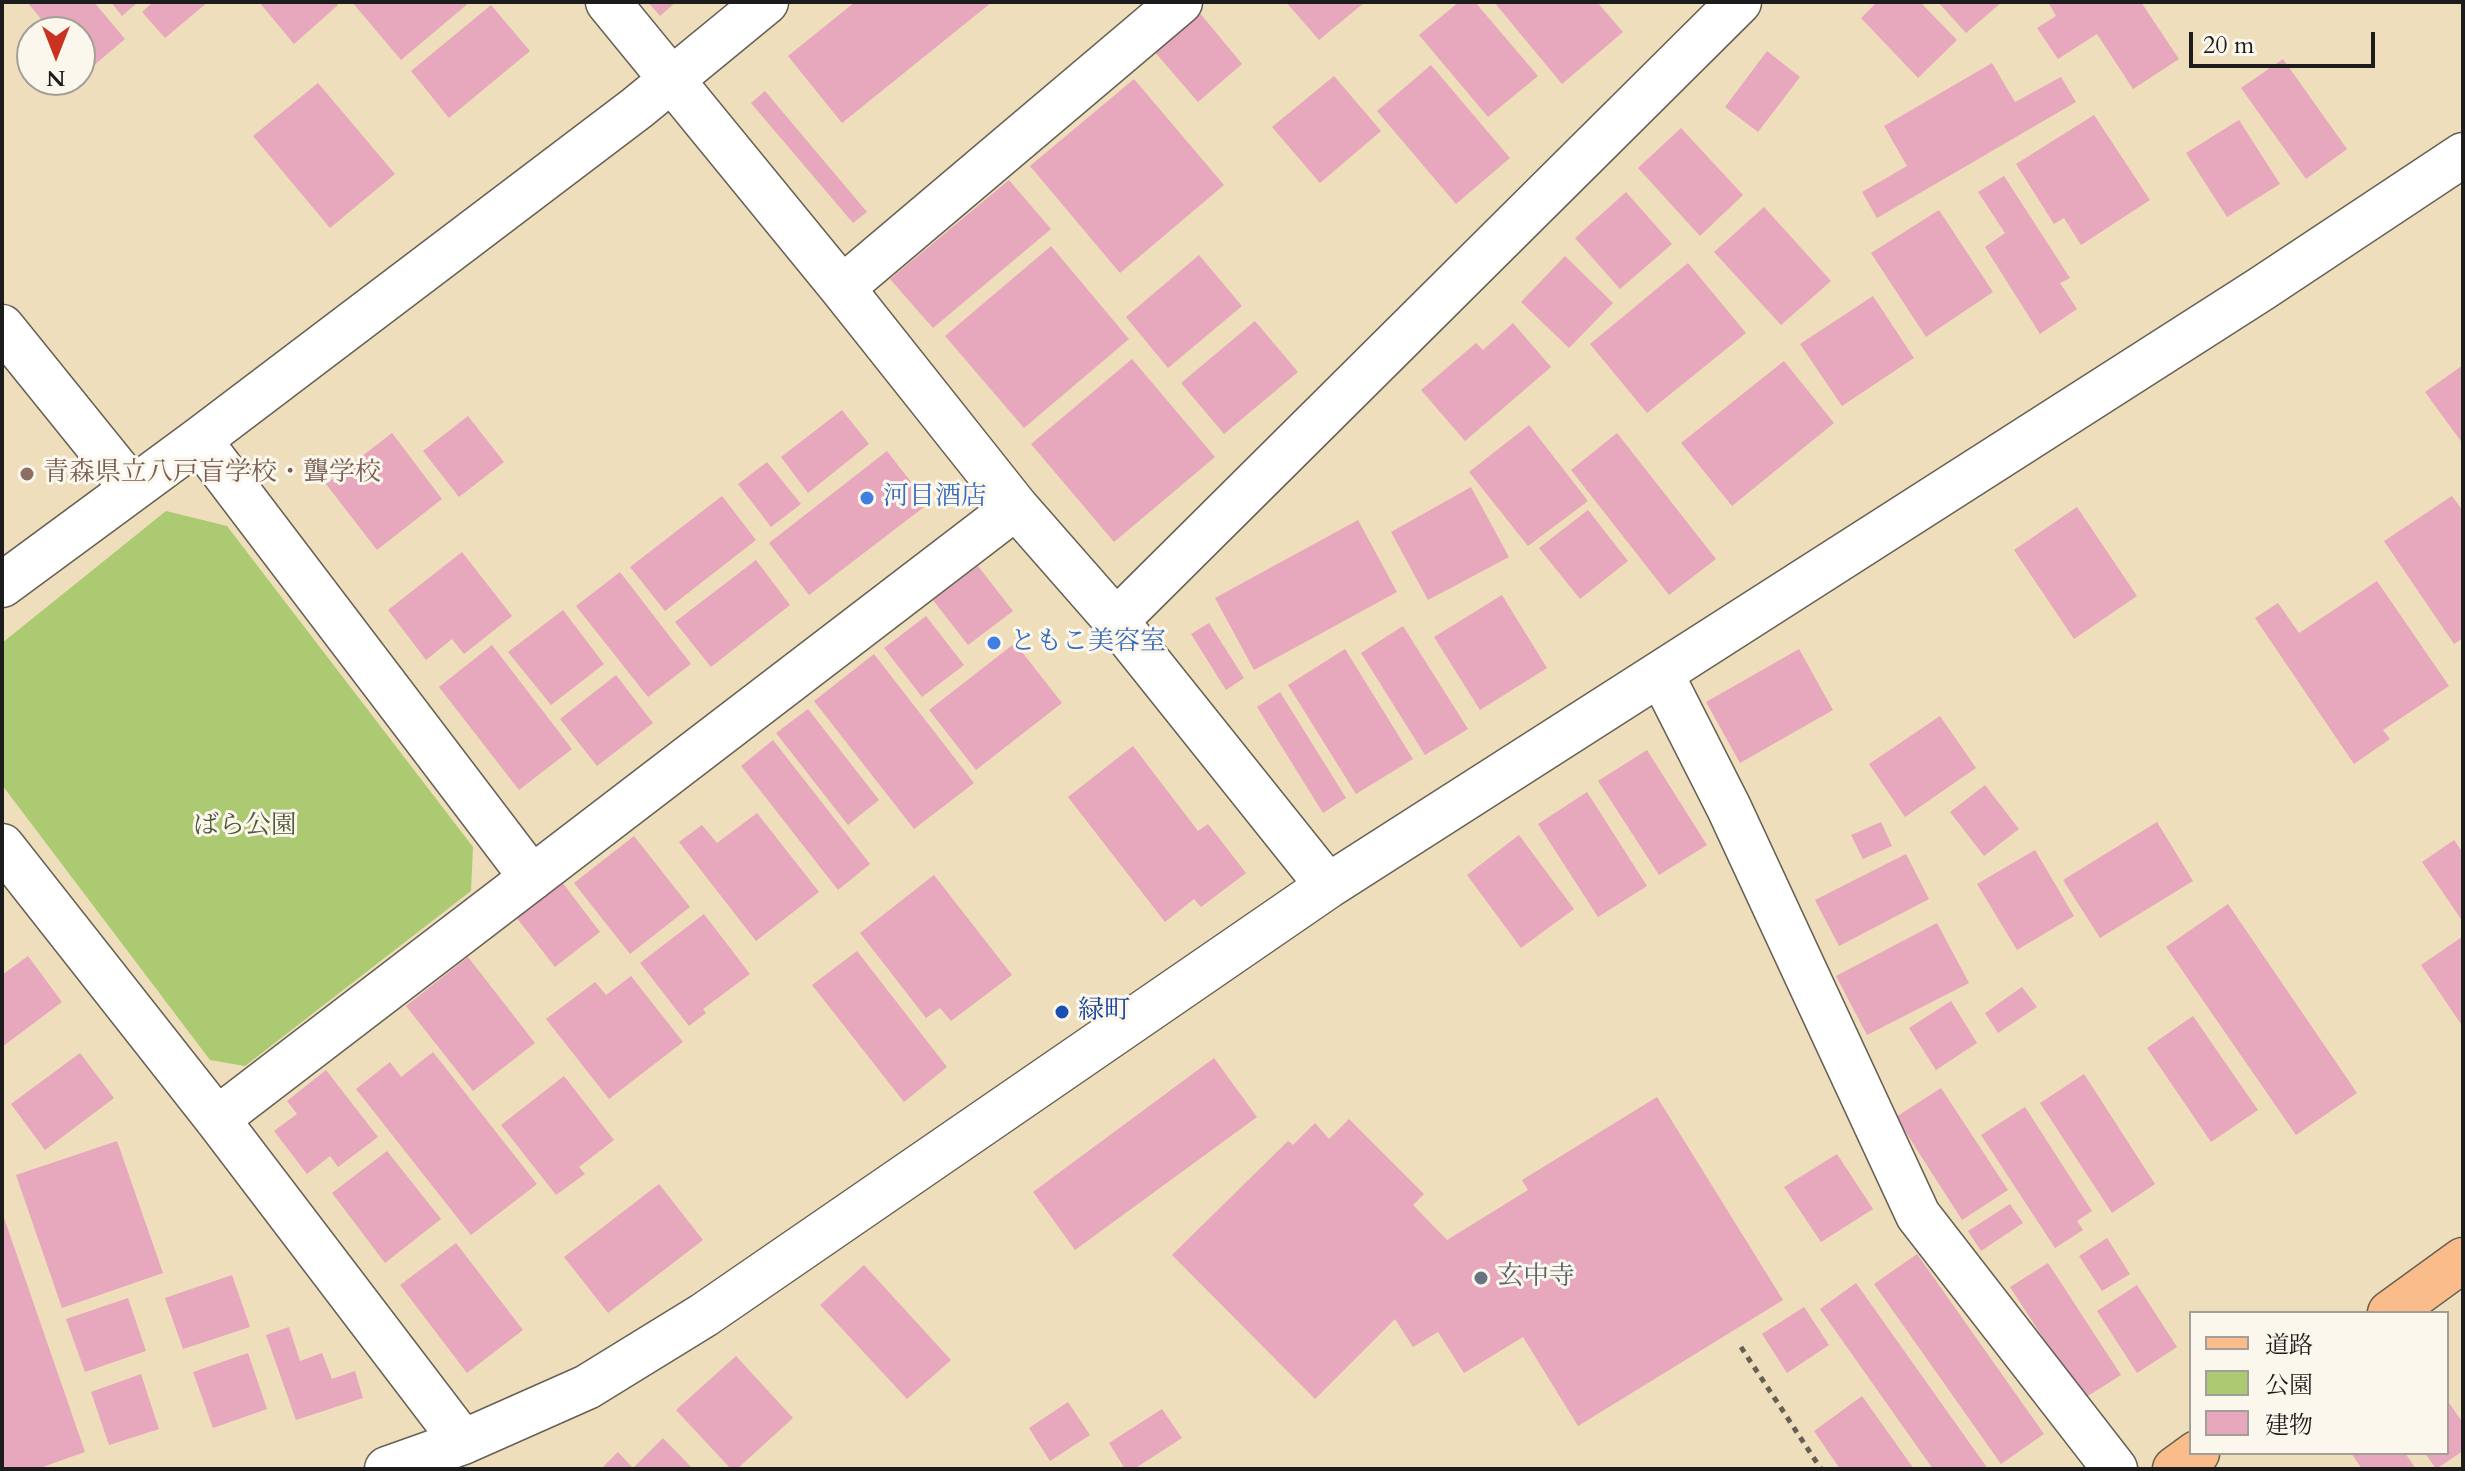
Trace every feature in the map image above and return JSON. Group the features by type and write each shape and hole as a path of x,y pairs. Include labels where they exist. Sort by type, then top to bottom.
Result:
{"main road":[{"path":"2393,1311 2463,1260"},
{"path":"2175,1469 2194,1455"}],"street":[{"path":"608,2 1016,507 1116,621 1328,886"},
{"path":"2,585 199,440 671,81 766,2"},
{"path":"842,288 1180,2"},
{"path":"1116,621 1739,2"},
{"path":"387,1469 463,1442 587,1387 704,1315 1328,886 2248,298 2463,155"},
{"path":"2,327 132,488"},
{"path":"199,440 532,878"},
{"path":"217,1119 1016,507"},
{"path":"1661,674 1729,808 1918,1215 2115,1469"},
{"path":"2,846 217,1119 463,1442"}],"path":[{"path":"1741,1347 1821,1469"}],"green space":[{"name":"ばら公園","path":"166,511 227,526 473,847 471,891 245,1066 210,1060 2,785 2,643"}],"building":[{"path":"27,2 94,2 125,39 96,64 96,16 39,16"},
{"path":"111,2 138,2 122,16"},
{"path":"153,2 208,2 165,38 142,12"},
{"path":"259,2 335,2 338,5 294,44"},
{"path":"352,2 470,2 401,60"},
{"path":"648,2 676,2 660,16"},
{"path":"855,2 992,2 842,123 788,56"},
{"path":"1286,2 1365,2 1319,40"},
{"path":"1459,2 1475,2 1538,76 1488,117 1419,35"},
{"path":"1494,2 1597,2 1623,32 1562,84"},
{"path":"1877,2 1920,2 1957,40 1918,78 1861,18"},
{"path":"1938,2 2002,2 1966,33"},
{"path":"2048,2 2141,2 2179,59 2133,89 2097,34 2058,59 2037,28 2056,16"},
{"path":"491,5 530,51 449,118 411,71"},
{"path":"1199,12 1242,64 1198,102 1153,50"},
{"path":"1767,51 1800,77 1758,132 1725,107"},
{"path":"2283,59 2347,149 2306,179 2241,88"},
{"path":"1992,63 2015,102 2061,77 2076,102 1877,218 1862,192 1907,166 1884,126"},
{"path":"1431,65 1510,158 1456,204 1377,111"},
{"path":"1334,76 1381,131 1320,183 1272,127"},
{"path":"1134,79 1224,185 1120,273 1030,166"},
{"path":"318,83 395,174 330,228 253,136"},
{"path":"765,91 867,212 853,223 751,103"},
{"path":"2094,115 2150,200 2081,245 2064,218 2054,224 2016,164"},
{"path":"2239,120 2280,184 2227,217 2186,153"},
{"path":"1681,128 1743,195 1700,236 1638,168"},
{"path":"2004,176 2070,278 2060,283 2077,309 2040,334 1985,247 2005,233 1978,192"},
{"path":"1009,180 1051,229 933,328 890,279"},
{"path":"1626,192 1672,244 1620,289 1575,238"},
{"path":"1764,207 1831,281 1781,325 1714,252"},
{"path":"1939,210 1993,292 1926,337 1871,253"},
{"path":"1051,246 1129,339 1024,428 945,336"},
{"path":"1199,255 1242,306 1168,368 1126,317"},
{"path":"1565,256 1613,303 1569,348 1521,302"},
{"path":"1688,263 1746,333 1647,413 1590,344"},
{"path":"1873,296 1914,358 1842,406 1800,344"},
{"path":"1255,321 1298,372 1224,434 1181,383"},
{"path":"1513,323 1551,367 1465,441 1421,390 1476,343 1483,350"},
{"path":"1132,359 1215,457 1114,542 1031,444"},
{"path":"1784,361 1834,423 1732,506 1681,443"},
{"path":"2463,365 2463,444 2425,392"},
{"path":"842,410 869,444 808,493 781,457"},
{"path":"468,416 504,462 459,497 423,451"},
{"path":"1529,425 1588,501 1528,546 1469,472"},
{"path":"392,433 442,499 377,550 326,484"},
{"path":"1617,433 1716,559 1669,595 1571,470"},
{"path":"887,451 928,504 809,595 769,543"},
{"path":"767,462 801,504 771,527 738,484"},
{"path":"1471,487 1509,557 1428,600 1391,532"},
{"path":"722,496 756,540 665,611 630,567"},
{"path":"2452,496 2463,511 2463,638 2454,644 2384,541"},
{"path":"2077,507 2137,596 2074,639 2014,550"},
{"path":"1588,510 1628,561 1580,599 1539,548"},
{"path":"1358,520 1397,592 1254,670 1215,598"},
{"path":"462,552 512,616 464,654 452,639 426,660 388,610"},
{"path":"756,560 790,605 711,667 675,622"},
{"path":"978,566 1013,611 968,645 933,600"},
{"path":"620,572 691,664 648,697 576,606"},
{"path":"2377,581 2449,686 2383,730 2390,739 2354,764 2255,618 2278,603 2299,633"},
{"path":"1502,595 1547,668 1480,710 1434,637"},
{"path":"563,610 604,664 551,705 508,652"},
{"path":"926,616 964,665 922,697 884,648"},
{"path":"1209,623 1244,678 1226,690 1191,634"},
{"path":"1403,626 1468,729 1425,755 1361,653"},
{"path":"1015,643 1062,703 976,770 929,710"},
{"path":"492,645 572,749 519,790 439,687"},
{"path":"1345,649 1413,759 1356,794 1288,685"},
{"path":"1799,649 1833,710 1740,763 1706,702"},
{"path":"874,654 974,783 914,829 814,701"},
{"path":"616,675 653,723 597,766 560,719"},
{"path":"1280,692 1346,798 1323,813 1257,707"},
{"path":"808,709 879,800 848,825 776,733"},
{"path":"1940,716 1976,768 1905,817 1869,764"},
{"path":"773,740 870,864 838,890 741,766"},
{"path":"1133,746 1198,831 1208,824 1246,873 1201,907 1194,899 1165,922 1068,797"},
{"path":"1647,750 1707,845 1659,875 1598,781"},
{"path":"1985,785 2019,829 1984,856 1950,812"},
{"path":"1587,792 1647,886 1598,917 1538,824"},
{"path":"757,813 819,892 756,941 679,842 702,825 717,843"},
{"path":"1881,822 1892,846 1863,859 1851,835"},
{"path":"2157,822 2193,881 2100,938 2063,880"},
{"path":"1519,835 1574,909 1521,948 1467,875"},
{"path":"634,836 690,907 630,954 574,883"},
{"path":"2454,840 2463,853 2463,922 2422,862"},
{"path":"2035,850 2074,916 2017,950 1977,884"},
{"path":"1906,854 1929,899 1839,946 1815,900"},
{"path":"934,875 1012,975 951,1021 940,1008 926,1018 860,933"},
{"path":"562,882 600,932 555,967 516,917"},
{"path":"2228,904 2357,1093 2296,1135 2166,947"},
{"path":"704,914 750,974 703,1009 706,1013 689,1026 640,963"},
{"path":"1937,923 1969,983 1867,1035 1836,976"},
{"path":"2463,939 2463,1027 2421,965"},
{"path":"857,951 947,1067 904,1102 812,985"},
{"path":"28,956 62,1002 2,1047 2,975"},
{"path":"468,957 535,1043 473,1091 406,1006"},
{"path":"631,976 683,1042 609,1099 546,1019 595,982 606,995"},
{"path":"2022,987 2037,1007 1998,1033 1985,1013"},
{"path":"1951,1001 1977,1043 1936,1070 1909,1028"},
{"path":"2193,1016 2258,1110 2211,1142 2147,1048"},
{"path":"433,1052 537,1184 471,1235 356,1089 390,1062 401,1077"},
{"path":"80,1053 114,1098 45,1150 11,1104"},
{"path":"1214,1058 1257,1117 1075,1250 1033,1192"},
{"path":"326,1070 378,1137 338,1167 330,1156 307,1174 274,1131 297,1114 287,1101"},
{"path":"2084,1074 2155,1184 2112,1213 2040,1103"},
{"path":"564,1076 614,1140 579,1167 585,1174 556,1195 501,1125"},
{"path":"1941,1088 2008,1190 1962,1220 1896,1117"},
{"name":"玄中寺","path":"1657,1097 1783,1300 1578,1426 1523,1337 1464,1373 1438,1332 1413,1347 1395,1319 1315,1399 1172,1255 1288,1141 1293,1145 1315,1123 1329,1139 1349,1119 1424,1194 1413,1205 1447,1240 1528,1190 1522,1180"},
{"path":"2025,1107 2092,1211 2077,1221 2083,1230 2055,1248 1981,1135"},
{"path":"117,1141 163,1273 62,1308 16,1175"},
{"path":"387,1151 441,1219 385,1263 332,1193"},
{"path":"1837,1154 1873,1209 1821,1242 1784,1187"},
{"path":"659,1184 703,1240 608,1313 564,1257"},
{"path":"2010,1204 2023,1223 1981,1251 1968,1231"},
{"path":"2,1212 85,1452 37,1469 2,1469"},
{"path":"2107,1238 2130,1274 2102,1291 2079,1256"},
{"path":"456,1243 523,1330 467,1373 400,1285"},
{"path":"1917,1254 2044,1434 2001,1464 1874,1284"},
{"path":"2048,1263 2121,1375 2083,1399 2010,1287"},
{"path":"864,1265 951,1360 907,1399 820,1305"},
{"path":"232,1275 250,1327 183,1349 165,1298"},
{"path":"1856,1283 1988,1469 1933,1469 1820,1309"},
{"path":"2137,1285 2177,1347 2137,1373 2097,1311"},
{"path":"128,1298 146,1351 85,1372 66,1319"},
{"path":"1804,1307 1829,1345 1787,1373 1762,1334"},
{"path":"289,1327 300,1361 322,1353 332,1379 355,1371 363,1398 296,1420 266,1335"},
{"path":"248,1353 267,1409 213,1428 193,1372"},
{"path":"736,1356 793,1418 737,1469 731,1469 676,1410"},
{"path":"141,1374 159,1429 109,1445 91,1392"},
{"path":"1862,1396 1914,1469 1840,1469 1814,1431"},
{"path":"1068,1402 1090,1435 1050,1461 1029,1428"},
{"path":"2449,1403 2463,1423 2463,1451 2436,1469 2426,1455 2449,1455"},
{"path":"1162,1409 1182,1438 1134,1469 1125,1469 1109,1443"},
{"path":"663,1438 693,1469 601,1469 618,1452 633,1468"},
{"path":"2352,1455 2406,1455 2416,1469 2362,1469"}],"place":[{"name":"青森県立八戸盲学校・聾学校","path":"27,474"},
{"name":"河目酒店","path":"867,498"},
{"name":"ともこ美容室","path":"994,643"},
{"name":"緑町","path":"1062,1012"},
{"name":"玄中寺","path":"1481,1278"}]}
